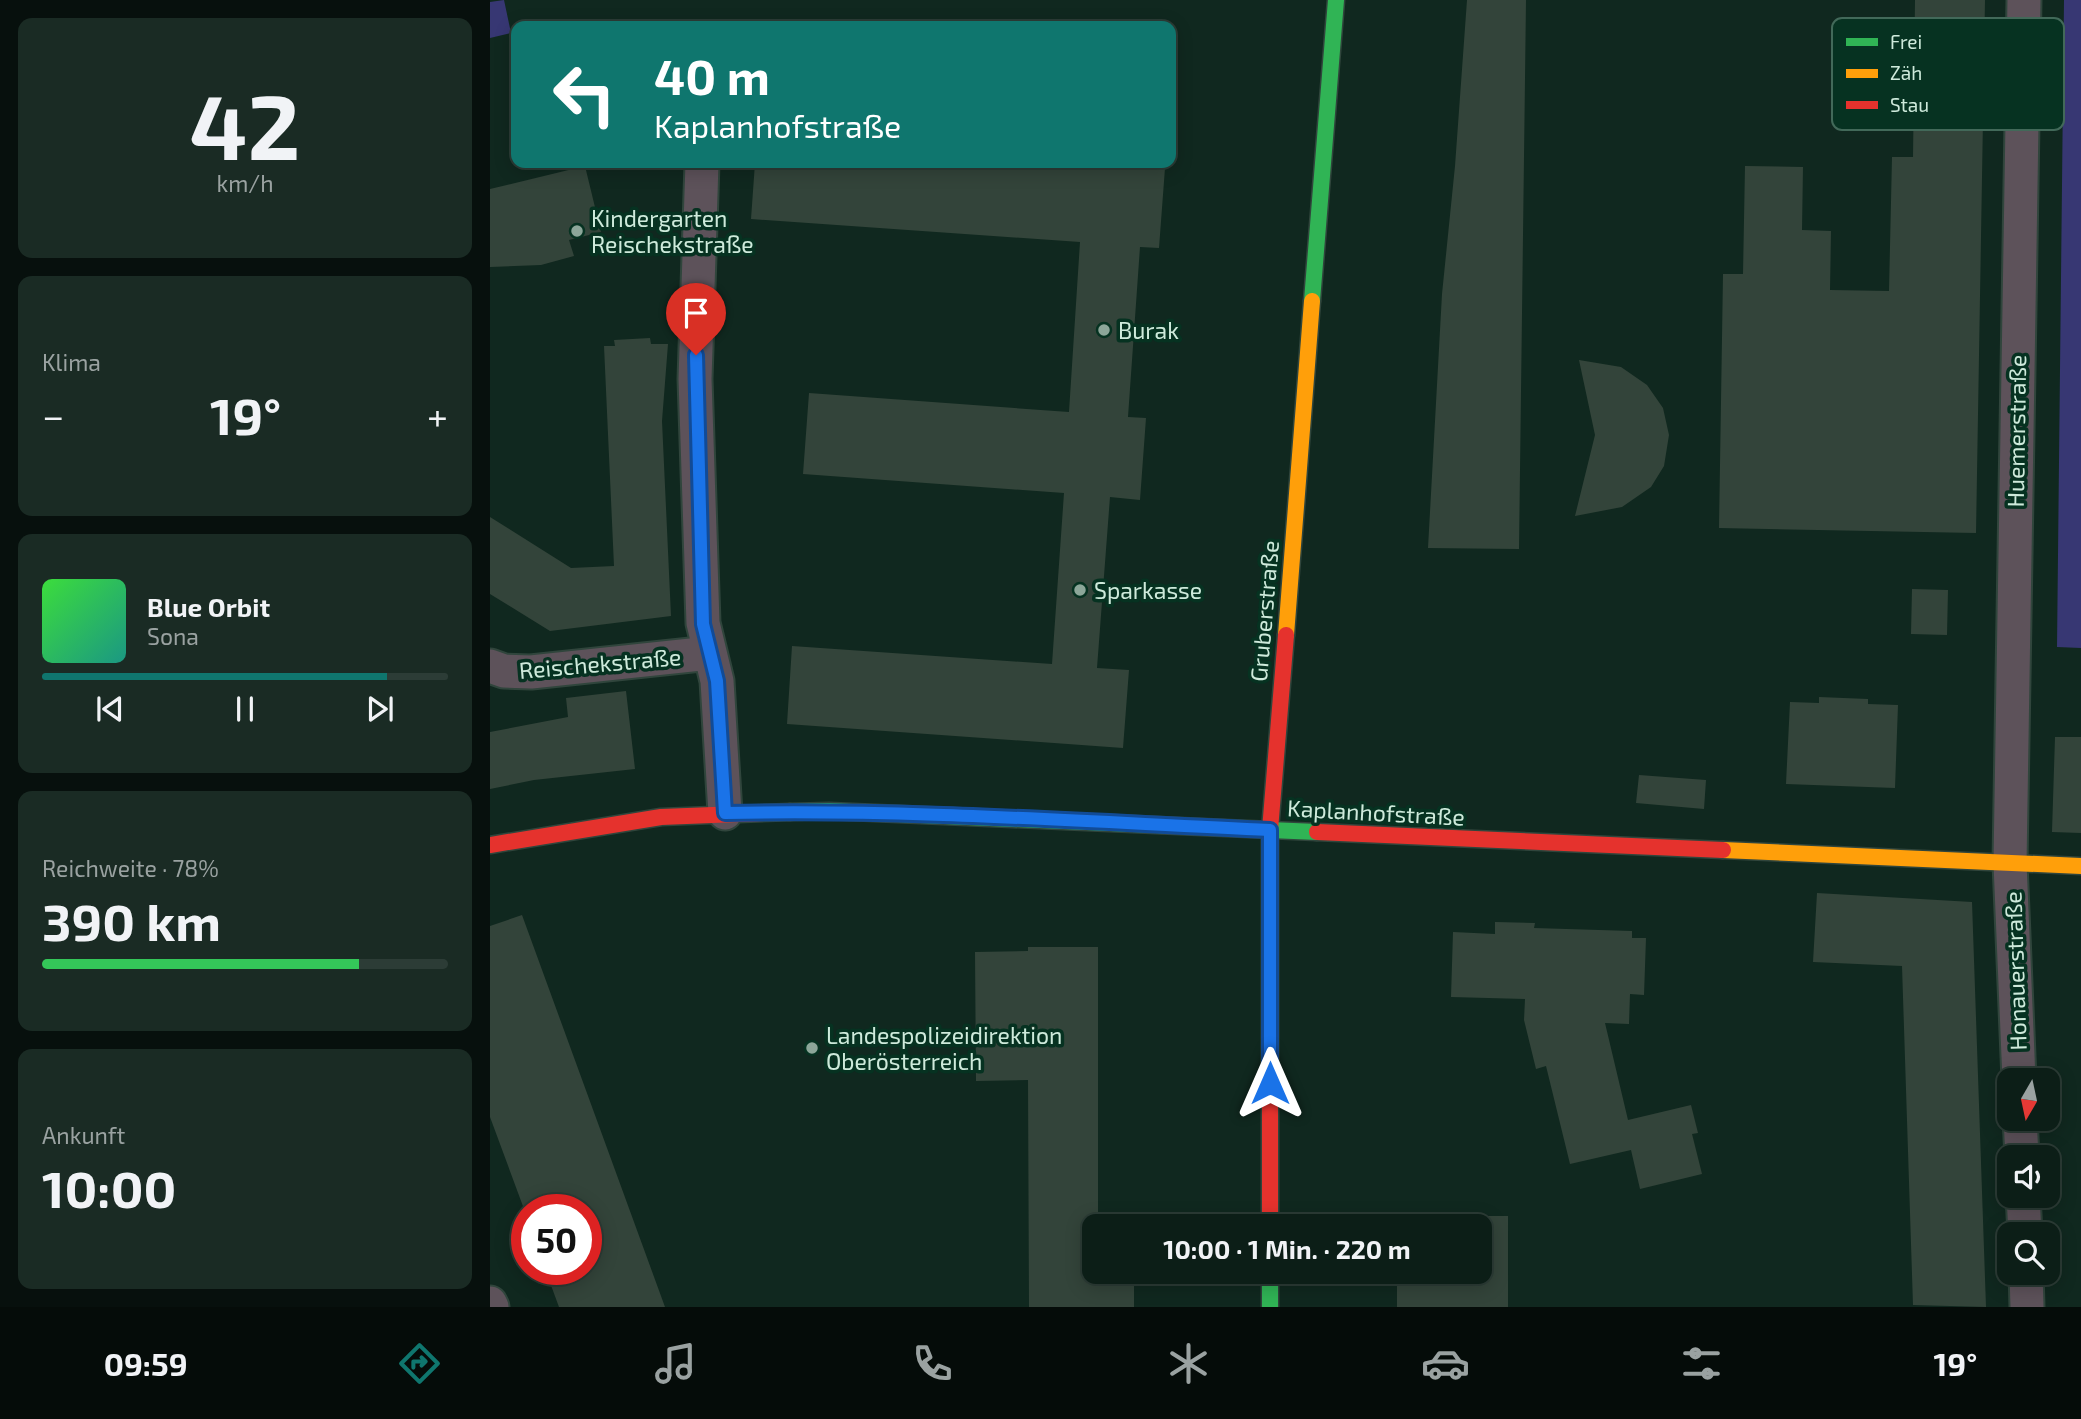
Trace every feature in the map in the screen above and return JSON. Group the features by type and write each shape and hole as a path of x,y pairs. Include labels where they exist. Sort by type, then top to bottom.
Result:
{"street":[{"name":"Gruberstraße","path":"1270,1214 1270,830 1336,0"},
{"name":"Huemerstraße","path":"2024,0 2024,18"},
{"name":"Huemerstraße","path":"2010,863 2022,130"},
{"name":"Reischekstraße","path":"702,168 695,379 703,624 717,681 725,813"},
{"name":"Reischekstraße","path":"490,666 504,671 531,672 710,653"},
{"name":"Kaplanhofstraße","path":"490,845 661,817 829,811 2081,866"},
{"name":"Honauerstraße","path":"2010,863 2019,1068"},
{"path":"1270,1284 1270,1307"},
{"path":"2027,1285 2028,1307"}],"shaded area":[{"path":"504,0 511,33 490,38 490,2"},
{"path":"2064,0 2081,0 2081,648 2057,647"}],"building":[{"path":"1467,0 1526,0 1519,549 1428,548 1442,294 1455,166"},
{"path":"1915,0 1985,0 1985,18 1915,18"},
{"path":"1913,130 1983,130 1976,533 1719,528 1723,274 1743,274 1745,166 1803,167 1802,230 1831,231 1830,290 1889,291 1892,157 1913,157"},
{"path":"585,168 601,232 569,240 574,256 541,265 490,267 490,189"},
{"path":"755,168 1165,168 1159,248 1140,247 1128,417 1146,418 1140,500 1110,497 1097,668 1129,670 1123,748 787,724 792,646 1052,664 1064,493 803,474 809,393 1069,412 1080,242 751,219"},
{"path":"650,338 651,344 668,344 662,421 671,616 550,631 490,594 490,517 571,568 614,566 604,346 615,346 614,340"},
{"path":"1579,360 1621,367 1647,385 1663,408 1669,435 1664,466 1651,487 1622,507 1575,516 1595,435"},
{"path":"1912,589 1948,590 1947,635 1911,634"},
{"path":"626,691 635,769 534,780 490,789 490,732 568,717 566,698"},
{"path":"1819,697 1868,699 1868,704 1898,705 1895,788 1786,784 1790,702 1819,703"},
{"path":"2055,737 2081,737 2081,833 2052,832"},
{"path":"1639,775 1706,780 1704,809 1636,803"},
{"path":"1817,893 1972,902 1986,1307 1913,1305 1902,966 1813,962"},
{"path":"522,915 665,1307 559,1307 551,1285 602,1285 602,1194 518,1194 490,1117 490,926"},
{"path":"1495,922 1535,923 1534,928 1632,931 1632,938 1646,938 1644,995 1630,994 1629,1024 1605,1023 1628,1120 1691,1105 1698,1133 1692,1134 1702,1174 1640,1189 1631,1150 1570,1164 1546,1066 1536,1069 1524,1020 1525,999 1451,997 1453,932 1495,934"},
{"path":"1028,947 1098,947 1098,1214 1082,1214 1082,1284 1134,1284 1134,1307 1029,1307 1028,1080 976,1081 975,952 1028,951"},
{"path":"1492,1216 1508,1216 1508,1307 1397,1307 1397,1284 1492,1284"}],"traffic: fast":[{"path":"1312,301 1336,0"},
{"path":"790,812 829,811 1317,832"},
{"path":"1270,1284 1270,1307"}],"traffic: slow":[{"path":"1286,635 1312,301"},
{"path":"1723,850 2081,866"}],"traffic: jam":[{"path":"1270,1214 1270,830 1286,635"},
{"path":"490,845 661,817 790,812"},
{"path":"1317,832 1723,850"}],"place":[{"name":"Kindergarten Reischekstraße","path":"577,231"},
{"name":"Burak","path":"1104,330"},
{"name":"Sparkasse","path":"1080,590"},
{"name":"Landespolizeidirektion Oberösterreich","path":"812,1048"}],"route":[{"path":"696,355 703,624 717,681 725,813 829,811 1270,830 1270,1083"}]}
